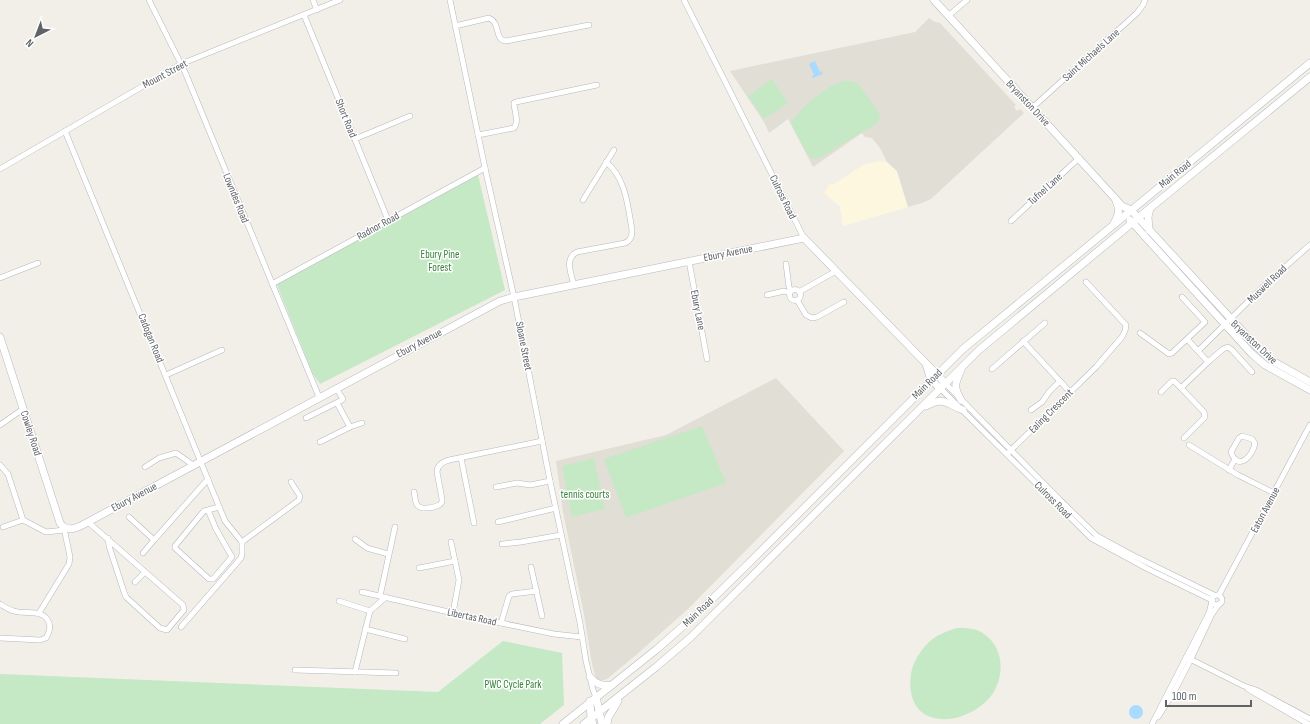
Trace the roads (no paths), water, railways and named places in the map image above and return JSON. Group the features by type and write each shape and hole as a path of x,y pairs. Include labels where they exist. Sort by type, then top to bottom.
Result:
{"main road":[{"name":"Bryanston Drive","path":"934,0 1227,322 1271,360 1310,382"},
{"name":"Main Road","path":"563,724 594,697 613,685 670,637 723,589 934,377 979,335 1310,63"},
{"name":"Main Road","path":"584,724 592,721 599,712 668,658 690,638 964,365 992,339 1310,77"},
{"path":"1111,194 1117,204 1119,212 1111,226"},
{"path":"1149,230 1148,217 1150,208"},
{"name":"Bryanston Drive","path":"1135,220 1149,230 1227,322 1252,354 1261,362 1310,390"},
{"name":"Ebury Avenue","path":"65,529 76,528 88,522 494,303 514,297 804,238"},
{"name":"Culross Road","path":"804,238 925,362 934,377 943,386"},
{"name":"Cowley Road","path":"0,337 60,523 65,529"},
{"path":"961,400 957,393 955,384 964,365"},
{"path":"920,409 932,403 944,401 963,410"},
{"path":"590,677 599,685 613,685"},
{"path":"607,724 612,708 621,696"},
{"name":"Sloane Street","path":"594,697 602,724"},
{"name":"Sloane Street","path":"592,721 594,697"}],"street":[{"name":"Lowndes Road","path":"149,0 181,64 319,397"},
{"path":"313,0 317,10"},
{"name":"Mount Street","path":"0,169 181,64 340,0"},
{"name":"Sloane Street","path":"450,0 514,297 594,697"},
{"name":"Culross Road","path":"684,0 804,238"},
{"path":"948,16 966,0"},
{"name":"Saint Michaels Lane","path":"1032,108 1137,13 1145,0"},
{"name":"Short Road","path":"304,15 388,220"},
{"path":"455,26 489,18 495,22 500,39 506,41 589,25"},
{"path":"478,135 514,128 517,122 514,105 516,102 597,85"},
{"path":"355,139 410,116"},
{"name":"Cadogan Road","path":"66,131 219,507 225,521 242,542"},
{"path":"583,200 614,150"},
{"name":"Tufnel Lane","path":"1011,220 1079,158"},
{"path":"574,285 569,263 573,255 577,252 625,243 632,236 622,186 612,168 606,162"},
{"name":"Radnor Road","path":"272,284 485,168"},
{"name":"Muswell Road","path":"1198,351 1282,269 1310,245"},
{"name":"Ebury Lane","path":"689,261 707,359"},
{"path":"0,278 38,263"},
{"path":"786,264 791,299 797,300 806,315 812,318 817,317 844,302"},
{"path":"800,292 836,271"},
{"name":"Ealing Crescent","path":"1007,455 1096,367 1122,337 1125,331 1126,325 1086,282"},
{"path":"767,295 790,292 796,289 800,292"},
{"path":"797,300 800,297 800,292"},
{"path":"1140,334 1170,354 1205,322 1182,297"},
{"path":"992,369 1045,323"},
{"path":"1187,339 1208,362"},
{"path":"1023,342 1070,392"},
{"path":"1181,388 1208,362 1223,349 1228,347 1252,372"},
{"path":"166,375 222,350"},
{"path":"1031,410 1042,402 1060,381"},
{"path":"1161,392 1172,381 1174,381 1204,412 1206,416 1204,420 1184,438"},
{"name":"Culross Road","path":"943,386 961,400 1097,536 1214,598"},
{"name":"Culross Road","path":"943,386 963,410 1007,455 1094,540 1148,569 1214,598"},
{"path":"306,418 341,402 343,399 336,388"},
{"path":"337,403 350,427"},
{"path":"0,425 24,409"},
{"path":"320,442 350,427 362,423"},
{"name":"Eaton Avenue","path":"1189,658 1214,598 1274,493 1310,425"},
{"path":"1244,436 1255,441 1255,446 1248,458 1242,461 1236,459 1231,452 1239,438 1244,436"},
{"path":"414,492 416,503 419,507 424,508 440,504 442,499 437,472 438,466 449,460 542,441"},
{"path":"1189,445 1229,470 1274,493"},
{"path":"145,467 159,458 176,453 193,465"},
{"path":"461,458 474,522"},
{"path":"1229,470 1236,459"},
{"path":"0,465 8,474 23,520 46,532 65,529 70,557 69,564 39,613"},
{"path":"143,553 208,479"},
{"path":"496,487 517,483 530,485 550,480"},
{"path":"181,627 241,558 242,542 299,500 300,496 291,482"},
{"path":"208,510 216,530 232,557 211,580 175,547 176,543 203,512 208,510 219,507"},
{"path":"498,522 556,508"},
{"path":"130,517 154,540"},
{"path":"3,527 23,520"},
{"path":"88,522 108,538 184,607 184,610 167,630 160,628 126,597 109,546 108,538"},
{"path":"380,596 395,527"},
{"path":"502,544 561,535"},
{"path":"355,539 367,548 388,554"},
{"path":"451,542 459,580 453,613"},
{"path":"419,568 455,561"},
{"path":"531,567 542,616"},
{"path":"136,582 145,572"},
{"path":"501,623 509,596 512,594 536,591"},
{"name":"Libertas Road","path":"362,592 554,634 582,636"},
{"path":"355,672 370,611 386,597"},
{"path":"1214,598 1222,601 1219,604 1215,604 1214,598"},
{"path":"339,601 370,611"},
{"path":"0,604 16,612 39,613 47,618 49,623 49,633 46,638 40,640 0,638"},
{"name":"Eaton Avenue","path":"1153,724 1212,614 1219,604"},
{"path":"365,629 405,639"},
{"path":"1189,658 1244,686 1308,724"},
{"path":"295,670 396,673"},
{"path":"1244,686 1256,690 1310,719"}],"water":[{"path":"815,61 820,72 822,71 823,74 813,78 812,76 814,75 809,64"},
{"path":"1136,705 1141,707 1143,712 1141,717 1136,719 1131,717 1129,712 1131,707"}],"park label":[{"name":"Ebury Pine Forest","path":"440,260"},
{"name":"tennis courts","path":"585,494"},
{"name":"PWC Cycle Park","path":"513,684"}]}
